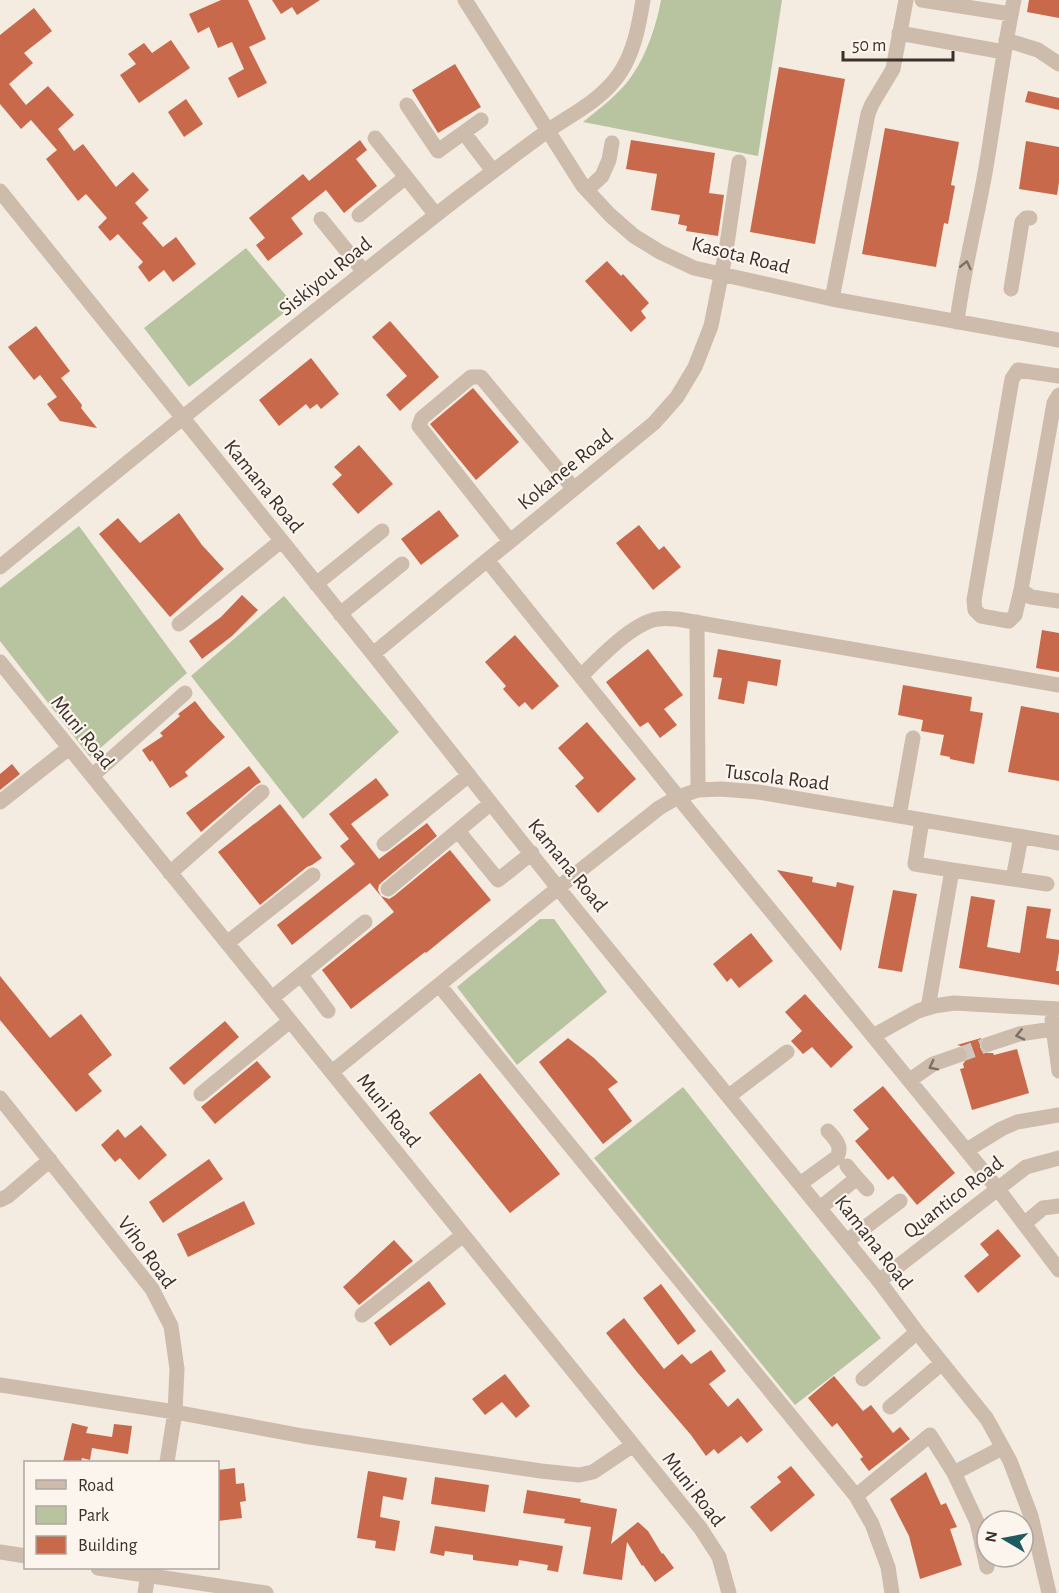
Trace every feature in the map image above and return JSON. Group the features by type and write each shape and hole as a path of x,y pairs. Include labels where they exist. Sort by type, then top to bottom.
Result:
{"street":[{"name":"Kasota Road","path":"465,0 586,190 634,236 660,252 694,268 832,299 1059,340"},
{"name":"Siskiyou Road","path":"0,567 436,215 548,131 594,101 620,73 638,27 643,0"},
{"path":"832,299 868,114 893,69 906,0"},
{"path":"922,0 1013,7 983,184 961,288 957,322"},
{"path":"899,33 1038,50 1059,64"},
{"path":"407,105 438,151 481,120"},
{"path":"464,133 493,171"},
{"path":"375,138 436,215"},
{"path":"586,190 602,176 609,160 612,143"},
{"name":"Kokanee Road","path":"373,654 654,423 677,397 695,368 711,326 726,251 739,162"},
{"path":"359,215 406,177"},
{"name":"Kamana Road","path":"0,191 373,654 558,888 847,1241 987,1419 1010,1461 1031,1516 1048,1593"},
{"path":"1011,289 1022,222 1030,218"},
{"path":"321,219 364,272"},
{"path":"1059,376 1018,370 1012,379 974,600 975,610 981,616 1009,621 1015,615 1054,403 1059,395"},
{"path":"510,541 419,426 422,418 471,377 481,377 574,489"},
{"path":"316,584 382,531"},
{"path":"179,624 281,541"},
{"path":"488,560 678,797 967,1150 1059,1270"},
{"path":"340,614 402,564"},
{"path":"1021,590 1031,597 1059,601"},
{"path":"580,676 626,634 649,621 677,619 1059,685"},
{"path":"697,622 698,790"},
{"name":"Muni Road","path":"0,662 701,1529 719,1557 729,1593"},
{"path":"92,776 185,693"},
{"path":"899,816 913,738"},
{"path":"0,802 69,748"},
{"path":"384,844 469,775"},
{"name":"Tuscola Road","path":"332,1072 659,808 678,797 698,790 758,792 1059,843"},
{"path":"170,873 262,792"},
{"path":"388,889 491,803"},
{"path":"922,820 915,864 1047,884"},
{"path":"458,831 498,880 532,853"},
{"path":"1013,879 1021,837"},
{"path":"928,1008 952,870"},
{"path":"227,943 313,874"},
{"path":"272,998 365,922"},
{"path":"301,975 328,1011"},
{"path":"439,985 856,1496 872,1524 888,1567 892,1593"},
{"path":"873,1036 918,1011 954,1003 1054,1009 1053,1029 1059,1071"},
{"path":"201,1094 290,1021"},
{"path":"989,1044 1019,1034 1053,1029"},
{"path":"729,1096 787,1052"},
{"path":"910,1080 933,1064 959,1055"},
{"name":"Viho Road","path":"0,1098 152,1289 171,1326 177,1369 175,1412 167,1461"},
{"path":"967,1150 1017,1122 1059,1115"},
{"path":"800,1184 837,1157 840,1151 839,1145 828,1131"},
{"name":"Quantico Road","path":"879,1281 1026,1167 1059,1158"},
{"path":"0,1200 8,1196 50,1160"},
{"path":"820,1208 857,1178"},
{"path":"847,1241 900,1201"},
{"path":"1024,1224 1043,1208 1059,1206"},
{"path":"362,1315 464,1235"},
{"path":"863,1379 917,1332"},
{"path":"890,1407 942,1363"},
{"path":"0,1385 175,1412 303,1436 579,1475 593,1472 633,1445"},
{"path":"856,1496 930,1435 954,1473 975,1518"},
{"path":"954,1473 1002,1448"},
{"path":"0,1552 24,1556"},
{"path":"115,1569 149,1571 266,1593"},
{"path":"145,1593 149,1571"}],"green space":[{"path":"661,0 782,0 758,156 583,122 616,94 633,74 651,38"},
{"path":"246,248 294,305 189,387 144,328"},
{"path":"79,526 187,673 90,757 0,641 0,588"},
{"path":"284,596 399,732 303,819 191,676"},
{"path":"540,919 554,919 607,992 517,1065 457,987"},
{"path":"683,1087 881,1338 795,1405 594,1158"}],"building":[{"path":"221,0 248,0 266,39 249,47 267,83 238,98 228,78 244,69 232,42 218,48 209,27 198,33 189,14"},
{"path":"272,0 320,0 297,15 292,7 281,14"},
{"path":"1029,0 1059,0 1059,18 1027,12"},
{"path":"34,8 52,31 24,53 33,63 9,84 26,105 48,86 74,115 58,129 74,151 83,144 116,187 133,172 149,190 135,203 148,218 142,223 163,247 176,237 196,264 173,282 164,270 149,282 138,267 143,262 118,234 110,241 98,227 107,218 86,194 78,201 46,159 57,150 31,120 21,129 0,104 0,35"},
{"path":"171,40 190,68 139,103 120,75 136,64 128,54 144,43 152,53"},
{"path":"455,64 481,107 438,133 412,90"},
{"path":"779,67 845,79 815,244 750,232"},
{"path":"1028,91 1059,98 1059,110 1025,102"},
{"path":"186,99 203,124 184,137 168,112"},
{"path":"885,128 959,142 951,185 955,186 948,224 944,223 936,267 862,254"},
{"path":"360,140 367,150 356,159 377,186 344,213 326,190 291,218 303,234 268,261 256,245 265,238 249,218 303,174 309,181"},
{"path":"631,140 715,153 709,193 724,195 718,236 686,231 687,226 678,224 680,215 651,210 657,174 626,169"},
{"path":"1026,141 1059,147 1057,195 1019,189"},
{"path":"607,261 621,276 623,274 649,303 641,311 646,318 631,332 585,281"},
{"path":"390,321 439,377 400,411 386,395 407,376 372,337"},
{"path":"36,326 70,371 61,378 97,428 60,421 47,404 57,397 40,375 34,380 8,347"},
{"path":"311,358 339,394 321,409 317,404 310,409 306,404 279,426 259,400"},
{"path":"473,388 519,442 476,480 430,424"},
{"path":"359,445 393,484 358,514 332,484 342,475 334,467"},
{"path":"439,510 459,536 421,565 401,539"},
{"path":"179,513 202,545 224,569 170,617 99,534 118,518 140,543"},
{"path":"639,525 659,550 664,546 681,567 653,590 616,543"},
{"path":"242,595 258,610 232,636 202,659 189,641 221,617"},
{"path":"1042,630 1059,633 1059,672 1036,668"},
{"path":"515,635 559,686 532,710 525,702 519,707 503,689 506,686 485,662"},
{"path":"648,649 683,695 664,709 677,725 660,738 648,722 640,727 606,682"},
{"path":"718,649 781,660 777,686 748,681 744,704 718,699 722,678 713,677"},
{"path":"903,685 972,697 970,711 983,713 974,764 940,755 944,735 921,731 923,720 898,715"},
{"path":"195,701 225,737 185,772 188,776 170,788 152,760 150,762 142,750 163,736 160,733 180,716 178,714"},
{"path":"1021,706 1059,713 1059,781 1008,772"},
{"path":"587,722 636,779 598,813 575,786 584,778 558,748"},
{"path":"12,764 20,774 0,790 0,774"},
{"path":"249,766 261,782 201,832 186,813"},
{"path":"376,778 389,795 351,824 379,859 427,823 437,836 379,885 378,890 381,896 389,899 394,896 450,850 491,900 426,953 351,1009 322,970 394,912 370,883 292,945 277,925 355,864 340,846 349,839 329,814"},
{"path":"280,804 322,858 307,867 260,905 218,852"},
{"path":"777,870 813,877 812,882 836,887 837,882 854,886 841,951"},
{"path":"893,890 917,894 902,972 878,968"},
{"path":"971,896 995,900 987,947 1020,953 1027,906 1051,909 1046,938 1059,940 1056,971 1059,971 1059,985 959,968"},
{"path":"751,933 773,961 739,988 731,978 727,982 713,964"},
{"path":"0,976 50,1038 81,1014 112,1055 88,1074 102,1091 76,1112 0,1020"},
{"path":"805,994 853,1047 831,1068 812,1047 803,1054 791,1041 802,1031 785,1012"},
{"path":"225,1021 239,1037 184,1085 169,1068"},
{"path":"568,1038 594,1058 618,1082 608,1089 632,1121 603,1144 539,1062"},
{"path":"981,1038 980,1047 986,1053 994,1055 1017,1049 1029,1093 972,1110 960,1069 964,1068 963,1064 968,1057 968,1052 965,1047 957,1045"},
{"path":"257,1061 271,1077 215,1124 201,1107"},
{"path":"480,1073 560,1174 510,1213 429,1113"},
{"path":"883,1086 955,1173 917,1205 893,1176 888,1180 855,1141 869,1129 853,1110"},
{"path":"141,1125 167,1155 139,1180 120,1158 115,1162 101,1145 118,1129 125,1138"},
{"path":"209,1159 223,1179 163,1223 149,1202"},
{"path":"244,1201 255,1224 188,1257 177,1234"},
{"path":"998,1229 1021,1256 978,1293 964,1276 989,1255 980,1244"},
{"path":"394,1240 413,1261 359,1305 343,1287"},
{"path":"429,1281 446,1304 390,1346 374,1323"},
{"path":"661,1284 696,1331 678,1345 643,1298"},
{"path":"624,1318 664,1369 682,1354 691,1364 711,1350 726,1371 709,1384 728,1407 738,1398 763,1430 747,1443 741,1436 718,1454 714,1449 706,1456 606,1333"},
{"path":"505,1374 530,1406 516,1418 502,1402 485,1415 472,1399"},
{"path":"834,1376 863,1411 871,1405 893,1433 900,1427 910,1439 869,1471 860,1459 863,1457 837,1423 832,1427 808,1398"},
{"path":"72,1423 88,1427 86,1433 112,1437 114,1424 132,1426 128,1454 92,1448 90,1460 82,1458 81,1461 63,1461"},
{"path":"791,1466 815,1495 771,1532 750,1507 781,1482 777,1477"},
{"path":"235,1468 236,1484 244,1483 246,1501 240,1502 242,1518 219,1521 219,1470"},
{"path":"368,1471 407,1478 403,1500 383,1496 380,1517 400,1521 395,1551 375,1548 376,1541 357,1538"},
{"path":"926,1472 941,1505 946,1503 957,1527 950,1529 962,1565 920,1579 909,1536 890,1499"},
{"path":"435,1477 489,1485 485,1512 431,1504"},
{"path":"527,1490 581,1499 580,1502 617,1509 611,1544 638,1522 648,1531 674,1568 655,1582 627,1542 622,1580 583,1574 591,1527 564,1523 565,1519 523,1513"},
{"path":"435,1526 563,1546 558,1572 547,1570 548,1565 519,1560 518,1566 473,1560 473,1555 445,1551 444,1556 430,1553"}],"tunnel":[{"path":"959,1055 989,1044"}]}
